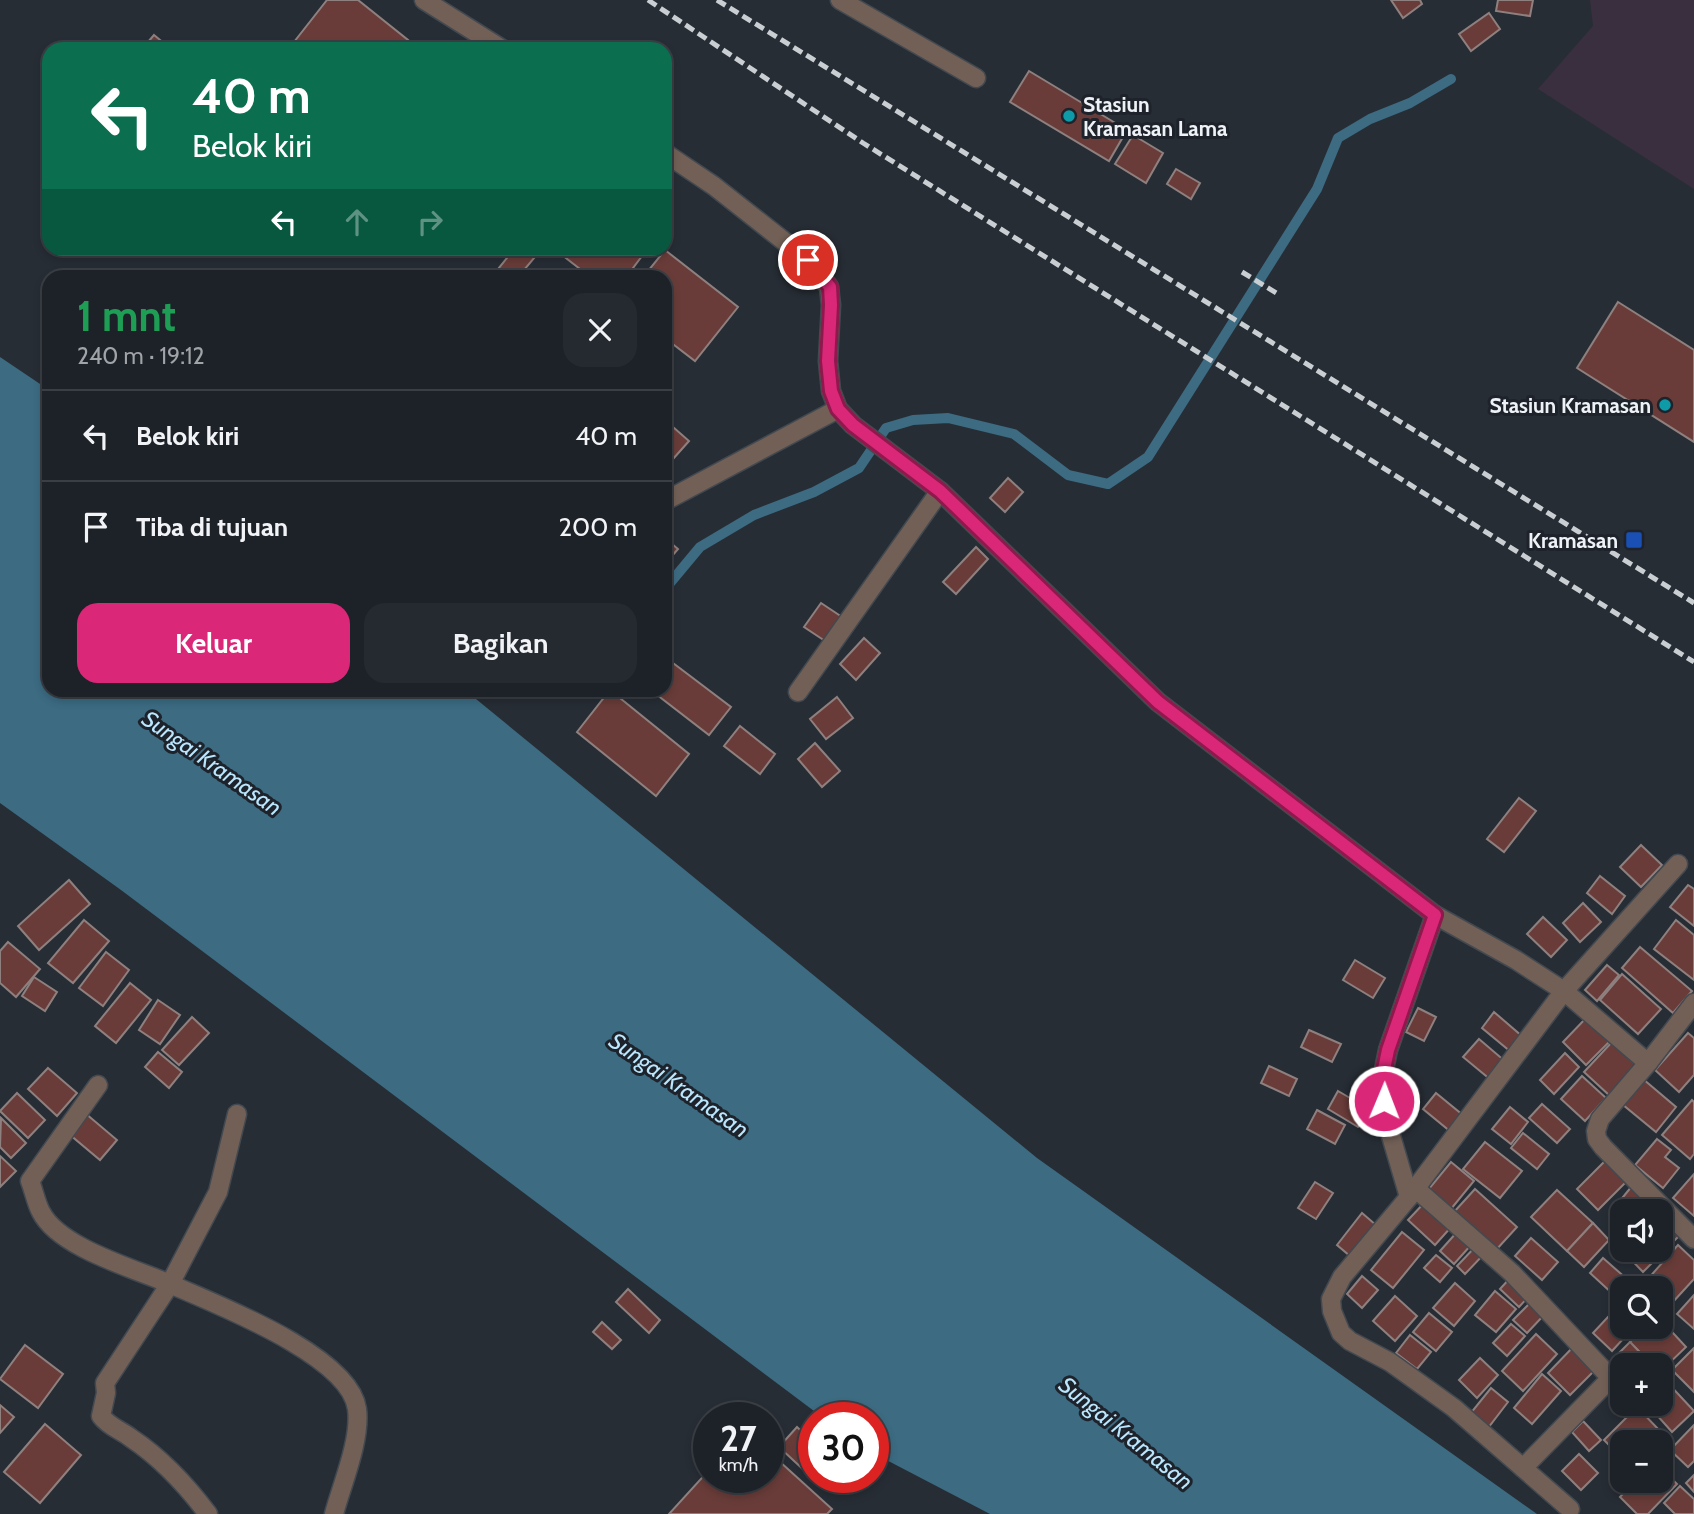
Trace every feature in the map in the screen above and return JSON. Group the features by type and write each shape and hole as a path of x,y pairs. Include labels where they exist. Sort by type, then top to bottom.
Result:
{"street":[{"path":"425,0 491,42"},
{"path":"840,0 976,78"},
{"path":"672,158 714,186 808,260 830,287 828,361 831,391 838,409 940,491 1158,702 1435,915 1516,960 1564,991 1648,1063"},
{"path":"672,497 838,409"},
{"path":"798,692 940,491"},
{"path":"1570,1509 1428,1388 1390,1362 1350,1341 1341,1333 1332,1311 1331,1299 1342,1277 1412,1193 1564,991 1678,864"},
{"path":"1435,915 1388,1050 1381,1084 1386,1119 1412,1193 1513,1273 1611,1378 1523,1468"},
{"path":"1694,1003 1600,1119 1596,1131 1597,1139 1694,1239"},
{"path":"98,1085 30,1181 42,1214 55,1228 80,1246 111,1262 135,1268 276,1331 338,1376 349,1390 357,1408 355,1435 334,1514"},
{"path":"208,1514 166,1467 131,1437 106,1423 101,1416 105,1383 170,1284 218,1192 237,1114"}],"shaded area":[{"path":"1590,0 1694,0 1694,189 1538,89 1593,26"}],"water":[{"name":"Sungai Kramasan","path":"0,357 42,385 42,697 474,697 1037,1158 1537,1514 990,1514 889,1461 889,1402 802,1402 121,890 0,803"}],"building":[{"path":"327,0 358,0 408,40 406,42 294,42"},
{"path":"1391,0 1420,0 1422,4 1403,18"},
{"path":"1498,0 1533,0 1530,16 1496,11"},
{"path":"1489,13 1500,29 1471,51 1459,34"},
{"path":"154,35 162,42 148,42"},
{"name":"Stasiun Kramasan Lama","path":"1029,71 1127,130 1109,161 1010,102"},
{"path":"1133,135 1163,153 1146,183 1115,164"},
{"path":"1176,169 1200,183 1191,199 1167,184"},
{"path":"672,255 738,307 695,361 672,343 672,270 649,270 660,256"},
{"path":"509,256 535,257 524,270 497,270"},
{"path":"563,256 642,256 632,270 581,270"},
{"name":"Stasiun Kramasan","path":"1618,302 1694,350 1694,442 1577,368"},
{"path":"672,426 689,441 672,460"},
{"path":"1008,478 1023,492 1005,512 990,498"},
{"path":"672,544 678,549 672,556"},
{"path":"976,547 988,559 956,594 943,582"},
{"path":"821,603 842,617 825,641 804,627"},
{"path":"864,638 880,653 856,680 840,664"},
{"path":"672,664 731,707 709,735 660,697 672,697"},
{"path":"604,697 619,697 689,754 656,796 577,732"},
{"path":"837,697 853,718 826,739 810,719"},
{"path":"740,726 775,754 760,774 724,746"},
{"path":"815,743 840,771 822,787 798,759"},
{"path":"1519,798 1536,811 1504,852 1487,839"},
{"path":"1641,845 1662,865 1641,887 1620,867"},
{"path":"1600,876 1625,896 1612,914 1587,893"},
{"path":"69,880 90,904 39,950 18,926"},
{"path":"1688,885 1694,889 1694,926 1670,907"},
{"path":"1583,903 1601,922 1580,942 1563,923"},
{"path":"1543,917 1567,940 1551,957 1527,934"},
{"path":"84,920 109,941 73,983 48,963"},
{"path":"1676,920 1694,935 1694,980 1654,949"},
{"path":"8,942 40,969 16,997 0,983 0,951"},
{"path":"1640,947 1692,991 1673,1013 1622,968"},
{"path":"106,952 129,970 103,1006 79,988"},
{"path":"1355,960 1385,978 1373,998 1343,980"},
{"path":"1607,965 1619,975 1597,1001 1585,990"},
{"path":"1622,974 1661,1009 1638,1034 1600,1000"},
{"path":"34,977 57,992 45,1011 22,996"},
{"path":"130,983 151,1000 116,1043 95,1026"},
{"path":"158,1000 180,1015 160,1044 139,1030"},
{"path":"1418,1008 1436,1017 1424,1041 1406,1032"},
{"path":"1494,1012 1523,1037 1511,1052 1482,1028"},
{"path":"192,1017 209,1033 179,1065 162,1050"},
{"path":"1587,1017 1610,1041 1586,1065 1563,1042"},
{"path":"1309,1030 1341,1044 1332,1062 1301,1047"},
{"path":"1688,1033 1694,1038 1694,1075 1679,1092 1655,1070"},
{"path":"1479,1039 1506,1062 1491,1080 1463,1057"},
{"path":"1612,1042 1637,1066 1609,1095 1584,1072"},
{"path":"158,1052 182,1072 169,1088 145,1067"},
{"path":"1565,1053 1579,1067 1554,1094 1540,1080"},
{"path":"1269,1066 1297,1079 1289,1096 1261,1083"},
{"path":"48,1068 77,1093 57,1116 28,1089"},
{"path":"1582,1076 1606,1098 1585,1121 1561,1099"},
{"path":"1643,1079 1676,1107 1656,1132 1622,1104"},
{"path":"1338,1091 1369,1109 1358,1127 1328,1109"},
{"path":"17,1093 45,1120 28,1138 0,1111"},
{"path":"1436,1093 1464,1116 1451,1132 1423,1109"},
{"path":"1692,1100 1694,1154 1690,1159 1662,1135"},
{"path":"1542,1104 1570,1129 1557,1143 1529,1118"},
{"path":"1510,1107 1528,1122 1511,1144 1492,1129"},
{"path":"1317,1110 1345,1125 1335,1144 1307,1129"},
{"path":"85,1113 117,1140 100,1160 69,1134"},
{"path":"1,1118 26,1143 11,1158 0,1147"},
{"path":"1523,1133 1549,1154 1537,1169 1511,1148"},
{"path":"1657,1139 1671,1150 1665,1157 1679,1168 1663,1188 1635,1165"},
{"path":"1485,1142 1522,1171 1500,1198 1463,1169"},
{"path":"0,1156 16,1171 0,1187"},
{"path":"1607,1159 1628,1180 1598,1210 1577,1189"},
{"path":"1451,1162 1474,1181 1451,1209 1428,1190"},
{"path":"1694,1174 1694,1216 1673,1198"},
{"path":"1315,1182 1333,1193 1316,1219 1298,1208"},
{"path":"1632,1186 1647,1199 1621,1199"},
{"path":"1475,1189 1517,1227 1496,1250 1454,1212"},
{"path":"1557,1190 1593,1223 1567,1251 1531,1217"},
{"path":"1426,1201 1452,1226 1435,1245 1408,1220"},
{"path":"1362,1213 1376,1225 1350,1256 1337,1245"},
{"path":"1593,1223 1609,1240 1584,1267 1567,1251"},
{"path":"1673,1228 1680,1235 1673,1242"},
{"path":"1402,1232 1424,1250 1393,1288 1371,1270"},
{"path":"1457,1232 1471,1245 1454,1264 1440,1251"},
{"path":"1531,1238 1558,1262 1542,1280 1515,1256"},
{"path":"1477,1245 1485,1253 1465,1274 1457,1266"},
{"path":"1678,1245 1694,1260 1694,1279 1673,1302 1673,1276 1651,1276 1663,1262 1673,1262 1673,1251"},
{"path":"1436,1255 1452,1268 1440,1282 1424,1268"},
{"path":"1603,1258 1623,1276 1610,1276 1610,1291 1590,1273"},
{"path":"1633,1262 1653,1262 1643,1272"},
{"path":"1362,1276 1378,1290 1362,1308 1347,1294"},
{"path":"1511,1277 1530,1295 1519,1307 1500,1289"},
{"path":"1455,1283 1475,1301 1454,1326 1433,1308"},
{"path":"628,1289 660,1320 649,1333 616,1302"},
{"path":"1495,1291 1516,1309 1496,1332 1475,1315"},
{"path":"1694,1295 1694,1329 1677,1314"},
{"path":"1395,1296 1417,1316 1395,1341 1373,1321"},
{"path":"1532,1301 1545,1314 1527,1333 1513,1320"},
{"path":"1429,1313 1452,1332 1436,1351 1413,1332"},
{"path":"1610,1315 1610,1339 1623,1339 1612,1351 1593,1333"},
{"path":"602,1322 621,1340 612,1349 593,1332"},
{"path":"1511,1324 1525,1336 1507,1356 1493,1343"},
{"path":"1673,1333 1686,1347 1673,1359 1673,1353 1641,1353 1630,1342 1633,1339 1673,1339"},
{"path":"1536,1334 1557,1354 1523,1391 1502,1371"},
{"path":"1410,1335 1431,1352 1417,1369 1396,1353"},
{"path":"1630,1342 1641,1353 1619,1353"},
{"path":"1576,1344 1598,1367 1570,1395 1548,1373"},
{"path":"25,1345 63,1374 38,1408 0,1379"},
{"path":"1694,1348 1694,1392 1673,1371"},
{"path":"1480,1358 1498,1375 1477,1398 1459,1380"},
{"path":"1542,1374 1561,1391 1532,1424 1514,1408"},
{"path":"1491,1388 1508,1402 1488,1428 1470,1414"},
{"path":"1673,1388 1694,1411 1673,1431 1658,1416 1673,1416"},
{"path":"0,1405 14,1417 0,1433"},
{"path":"1628,1416 1646,1416 1659,1430 1614,1430"},
{"path":"1583,1421 1601,1440 1589,1451 1572,1432"},
{"path":"45,1424 81,1455 40,1503 4,1472"},
{"path":"1694,1425 1694,1461 1688,1467 1673,1453 1673,1447"},
{"path":"798,1428 798,1465 784,1452 784,1441"},
{"path":"1610,1434 1610,1446 1604,1440"},
{"path":"1579,1454 1598,1473 1581,1490 1562,1471"},
{"path":"784,1466 798,1478 798,1493 814,1493 832,1509 827,1514 669,1514 693,1488 693,1493 784,1493"},
{"path":"1694,1475 1694,1492 1686,1483"},
{"path":"1680,1486 1694,1499 1694,1514 1675,1514 1664,1503"},
{"path":"1624,1493 1668,1493 1648,1514 1637,1514 1620,1497"}],"waterway":[{"path":"672,581 700,547 754,515 814,492 859,468 886,428 913,420 948,418 1014,434 1068,475 1108,484 1148,457 1317,189 1338,138 1370,119 1410,103 1451,79"}],"railway":[{"path":"648,0 863,143 1694,662"},
{"path":"717,0 1694,603"},
{"path":"1242,272 1278,294"}],"place":[{"name":"Stasiun Kramasan Lama","path":"1069,116"},
{"name":"Stasiun Kramasan","path":"1665,405"},
{"name":"Kramasan","path":"1634,540"}],"route":[{"path":"808,260 830,287 828,361 831,391 838,409 853,425 940,491 1158,702 1435,915 1388,1050 1381,1084 1384,1101"}]}
